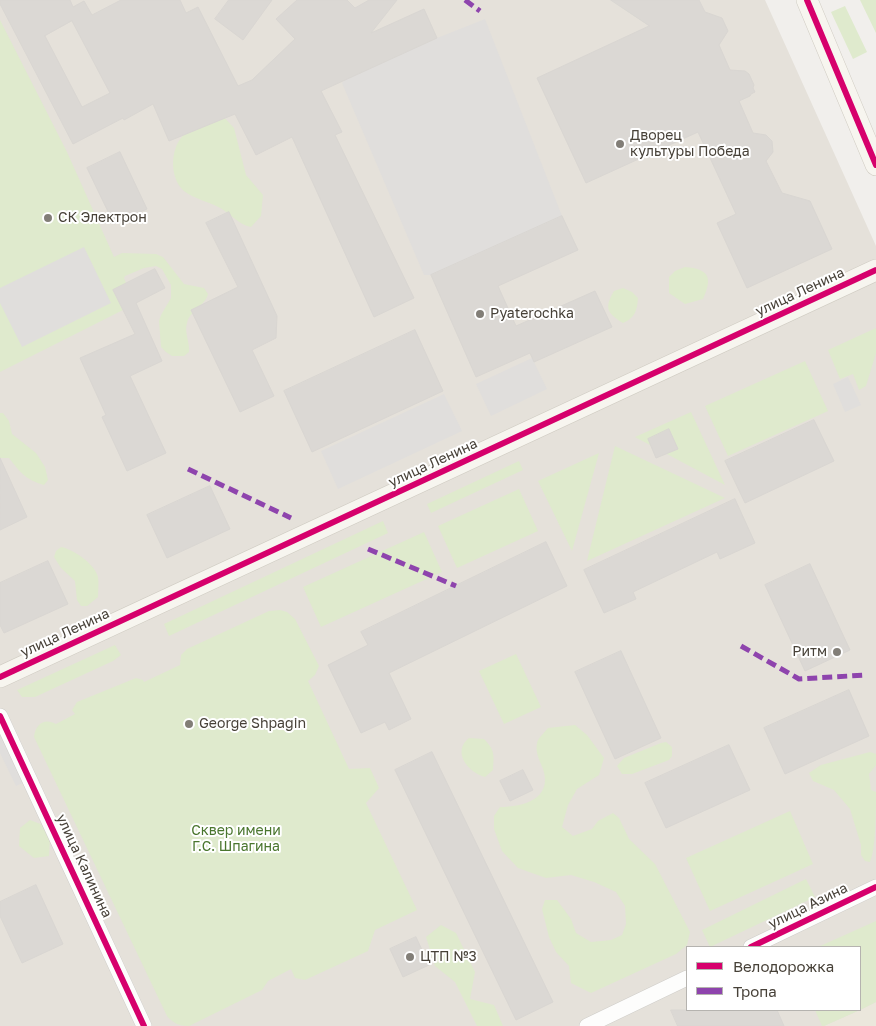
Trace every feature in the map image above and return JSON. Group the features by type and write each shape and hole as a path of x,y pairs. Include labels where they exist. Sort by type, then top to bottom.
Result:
{"street":[{"path":"807,0 876,165"},
{"name":"улица Ленина","path":"0,677 876,270"},
{"name":"улица Калинина","path":"0,716 144,1026"},
{"name":"улица Азина","path":"753,946 876,887"},
{"path":"587,1026 686,978"}],"shaded area":[{"path":"0,0 765,0 876,246 876,1026 0,1026"},
{"path":"485,19 562,216 431,275 424,275 342,83 346,79 437,38"},
{"path":"84,247 111,303 22,347 0,303 0,288"},
{"path":"532,358 547,389 491,416 476,384"},
{"path":"848,377 861,405 845,412 833,384"},
{"path":"444,394 462,431 338,489 321,451"},
{"path":"0,728 31,779 16,786 0,753"},
{"path":"876,1002 876,1026 824,1026 861,1011"}],"green space":[{"path":"860,0 876,0 876,33"},
{"path":"845,6 867,52 853,59 831,12"},
{"name":"СК Электрон","path":"0,20 67,152 114,257 122,253 156,254 163,257 184,284 204,288 208,294 187,323 189,352 184,356 172,356 161,347 159,321 171,298 171,285 162,269 156,266 144,268 125,276 126,283 113,290 123,310 0,372"},
{"path":"221,114 234,128 246,175 263,195 261,216 251,227 239,222 222,209 188,194 175,178 173,169 174,152 181,137 191,129"},
{"path":"685,267 704,272 707,276 708,285 703,299 685,304 669,293 669,277 675,271"},
{"path":"623,288 632,292 638,298 635,314 623,323 610,313 608,306 614,291"},
{"path":"876,328 876,353 866,386 859,390 853,374 840,379 828,350"},
{"path":"805,361 828,411 728,456 705,406"},
{"path":"691,412 725,485 635,437"},
{"path":"0,413 3,413 9,421 12,434 36,453 45,467 48,480 44,485 32,481 24,475 9,458 0,458"},
{"path":"615,446 725,498 587,561"},
{"path":"599,453 572,551 538,481"},
{"path":"519,461 523,470 431,513 427,504"},
{"path":"519,489 538,531 457,568 438,526"},
{"path":"383,521 388,533 169,636 164,624"},
{"path":"424,532 442,572 321,627 303,587"},
{"path":"61,547 83,558 96,572 98,577 98,597 87,606 81,606 77,600 75,581 61,568 54,557 56,551"},
{"name":"Сквер имени Г.С. Шпагина","path":"280,610 287,612 295,619 319,666 315,675 308,681 349,769 370,768 379,788 366,803 417,910 375,930 368,951 305,980 295,978 291,969 268,981 262,990 189,1026 179,1025 167,1016 34,737 36,729 41,723 48,721 56,724 75,714 72,710 77,702 136,678 144,682 180,665 181,655 187,649 269,611"},
{"path":"115,645 121,655 113,661 35,697 22,697 17,690"},
{"path":"516,654 541,707 504,724 479,671"},
{"path":"575,725 587,735 604,758 599,775 577,789 568,805 562,827 573,836 592,829 598,821 613,813 619,818 629,839 655,864 690,932 687,945 676,954 591,993 571,983 569,966 556,952 549,937 542,909 545,900 557,900 571,919 576,933 591,942 611,940 622,935 626,924 625,906 616,892 594,882 571,875 546,878 518,868 502,851 494,829 494,816 500,807 526,803 540,794 544,788 545,779 537,750 537,743 540,737 548,728"},
{"path":"469,738 484,739 492,750 493,770 485,777 473,771 464,761 462,749"},
{"path":"666,742 672,747 672,756 669,760 632,774 622,774 617,766 624,758"},
{"path":"870,752 876,754 876,765 869,774 871,790 876,792 876,818 875,838 870,862 865,861 861,855 861,845 850,809 834,790 813,781 809,773 821,765"},
{"path":"790,811 813,864 710,911 686,858"},
{"path":"30,820 43,825 50,838 49,856 34,858 19,846 20,828"},
{"path":"806,879 815,897 712,946 710,946 702,930"},
{"path":"876,921 876,1002 861,1010 861,946 820,946"},
{"path":"441,925 456,933 475,972 470,999 494,1005 503,1026 477,1026 455,982 435,966 426,937"},
{"path":"815,1011 858,1011 824,1026 822,1026"}],"building":[{"path":"0,0 70,0 73,7 84,1 92,15 121,0 180,0 186,13 198,7 238,86 252,80 295,39 276,19 297,0 347,0 355,8 369,0 397,0 371,33 424,9 437,38 321,91 342,132 335,135 414,298 374,317 292,137 256,155 235,114 169,141 153,104 73,144 0,4","holes":["72,21 110,93 82,107 45,36"]},
{"path":"229,0 272,0 243,40 215,19"},
{"name":"Дворец культуры Победа","path":"611,0 699,0 705,12 722,18 728,31 719,45 730,70 745,71 749,74 754,85 755,92 739,101 753,133 766,135 772,141 773,152 766,161 782,193 810,201 832,249 747,288 717,223 736,214 698,132 586,183 537,78 649,26"},
{"path":"120,152 147,209 114,224 87,168"},
{"path":"229,212 277,316 276,338 252,350 274,396 240,412 191,310 238,287 206,223"},
{"path":"562,216 578,250 498,286 516,326 595,291 612,327 534,362 530,353 476,377 431,275"},
{"path":"155,269 165,288 136,303 162,361 130,376 166,453 127,471 102,417 106,415 80,358 135,334 113,290"},
{"path":"415,330 443,391 312,452 284,391"},
{"path":"814,420 834,461 745,503 725,461"},
{"path":"669,429 678,449 656,458 648,439"},
{"path":"0,458 27,517 0,530"},
{"path":"210,486 230,529 167,558 147,515"},
{"path":"735,499 755,543 720,559 717,552 633,592 636,599 604,613 584,570"},
{"path":"546,542 567,586 389,673 411,719 389,730 385,722 361,733 328,665 368,645 361,632"},
{"path":"48,561 68,604 4,633 0,625 0,583"},
{"path":"810,564 850,650 805,671 765,585"},
{"path":"621,651 661,738 615,759 575,672"},
{"path":"849,690 869,736 785,774 764,728"},
{"path":"729,745 750,790 666,828 645,783"},
{"path":"432,752 553,1002 516,1020 395,770"},
{"path":"523,770 533,790 510,801 500,781"},
{"path":"36,885 63,944 22,963 0,916 0,902"},
{"name":"ЦТП №3","path":"416,937 429,965 403,977 390,949"},
{"path":"671,1010 777,1011 784,1026 678,1026"}],"marked path":[{"path":"465,0 480,11"},
{"path":"188,469 291,518"},
{"path":"368,549 456,586"},
{"path":"741,646 799,679 866,675"}],"cycle path":[{"path":"807,0 876,165"},
{"path":"0,677 876,270"},
{"path":"0,716 144,1026"},
{"path":"753,946 876,887"}],"place":[{"name":"Дворец культуры Победа","path":"620,144"},
{"name":"СК Электрон","path":"48,218"},
{"name":"Pyaterochka","path":"480,314"},
{"name":"Ритм","path":"837,652"},
{"name":"George Shpagin","path":"189,724"},
{"name":"ЦТП №3","path":"410,957"}]}
